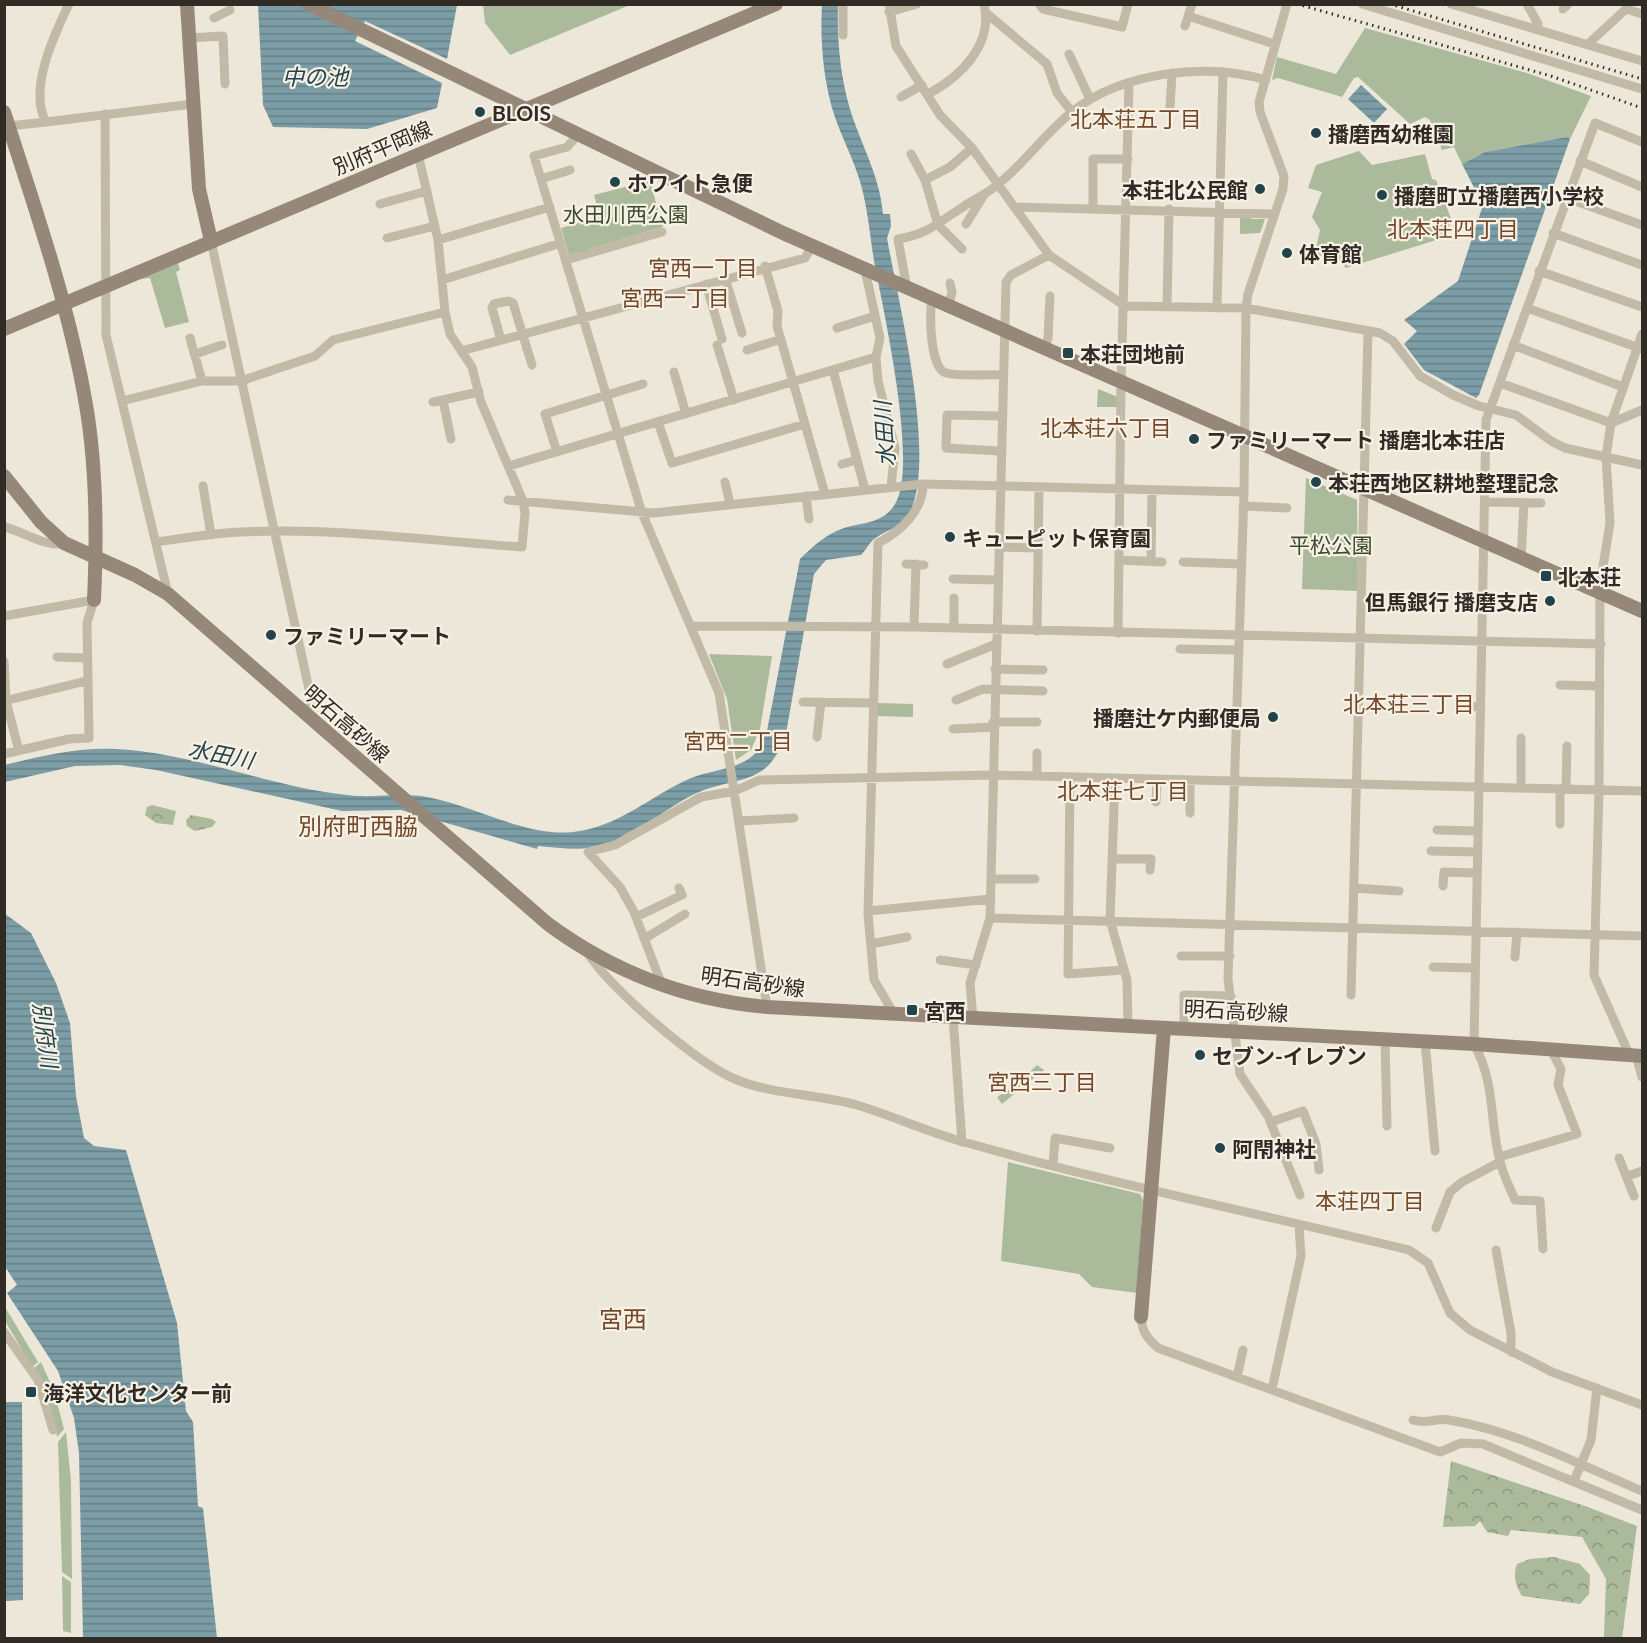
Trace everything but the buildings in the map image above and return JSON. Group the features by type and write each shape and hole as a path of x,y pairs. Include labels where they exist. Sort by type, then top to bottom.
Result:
{"main road":[{"path":"186,4 199,189 211,241"},
{"path":"308,4 577,136 812,246 1121,384 1642,611"},
{"name":"別府平岡線","path":"4,329 776,4"},
{"path":"4,112 64,303 87,408 96,557 94,600"},
{"name":"明石高砂線","path":"4,476 41,522 64,543 135,575 168,594 525,906 586,950 630,973 662,985 696,996 767,1007 1425,1041 1636,1055"},
{"path":"1141,1317 1164,1028"}],"street":[{"path":"46,122 41,113 43,76 54,36 69,4"},
{"path":"843,4 843,35"},
{"path":"917,4 889,8 896,46 940,115 972,148 1049,255 1125,306 1246,308 1388,336 1420,376 1434,386 1489,408 1516,414 1551,441 1565,448 1642,465"},
{"path":"1039,4 1043,9 1122,27 1128,4"},
{"path":"1192,4 1187,21 1274,44"},
{"path":"1287,4 1259,102 1260,112 1284,176 1283,189 1248,294 1246,308 1244,492 1238,636 1232,925 1228,979 1240,1074 1271,1122 1300,1195"},
{"path":"1362,4 1642,89"},
{"path":"1451,4 1484,9 1537,29 1642,62"},
{"path":"1527,4 1538,24 1537,29"},
{"path":"1587,45 1624,7 1642,14"},
{"path":"901,97 947,84 970,62 981,40 985,8"},
{"path":"985,8 1047,64 1057,93 1072,112"},
{"path":"189,38 223,36 225,84"},
{"path":"1069,54 1090,99"},
{"path":"907,289 898,239 920,235 998,185 1072,112 1090,99 1153,76 1223,72 1266,80"},
{"path":"1217,308 1223,72"},
{"path":"1170,108 1172,74"},
{"path":"1119,633 1121,384 1125,306 1129,84"},
{"path":"9,126 193,104"},
{"path":"105,114 106,335 168,594"},
{"path":"1543,1249 1540,1201 1515,1200 1499,1159 1489,1081 1483,1061 1474,1044 1485,501 1489,408 1595,123 1642,142"},
{"path":"577,136 567,147 534,156 642,513 719,693 767,1007"},
{"path":"925,180 950,167 972,148"},
{"path":"156,543 211,535 275,532 372,535 522,547 525,513 523,501 479,392 472,367 452,340 444,312 438,240 418,154"},
{"path":"910,154 925,180 938,225 962,249"},
{"path":"1093,207 1093,159 1128,159"},
{"path":"1580,161 1642,187"},
{"path":"541,179 570,171"},
{"path":"381,204 427,191"},
{"path":"966,224 985,194"},
{"path":"1567,198 1642,225"},
{"path":"438,240 550,207"},
{"path":"1014,207 1219,210 1274,214"},
{"path":"1167,307 1169,209"},
{"path":"387,238 435,226"},
{"path":"566,260 662,232"},
{"path":"1553,233 1642,265"},
{"path":"211,241 312,703 303,712"},
{"path":"442,280 561,243"},
{"path":"461,351 584,320 765,266 805,258 812,246"},
{"path":"973,1018 970,983 990,918 991,899 999,486 1007,278 1049,255"},
{"path":"765,266 778,311 777,326 825,494"},
{"path":"865,270 880,338 876,357 878,381 895,448 891,487"},
{"path":"1539,271 1642,308"},
{"path":"725,278 742,333"},
{"path":"948,307 952,292 950,283"},
{"path":"706,284 734,400"},
{"path":"1044,349 1048,338 1050,296"},
{"path":"932,299 928,315 938,367 945,373 1003,375"},
{"path":"501,340 492,308 494,304 508,300 513,303 532,365"},
{"path":"1527,308 1640,348"},
{"path":"122,401 202,381 241,381 315,356 333,340 444,312"},
{"path":"837,328 876,316"},
{"path":"1351,995 1368,331"},
{"path":"1642,334 1640,348 1611,423 1606,457 1610,523 1600,592 1599,790 1594,936 1594,975 1636,1055 1642,1077"},
{"path":"190,338 202,381"},
{"path":"747,350 781,339"},
{"path":"921,344 933,341"},
{"path":"195,354 222,345"},
{"path":"1513,345 1623,387"},
{"path":"509,466 876,357"},
{"path":"833,370 865,490"},
{"path":"674,372 686,414"},
{"path":"1500,383 1611,423 1642,410"},
{"path":"557,452 545,414 643,384"},
{"path":"451,439 454,426 438,401 479,392"},
{"path":"1000,451 946,448 947,415 1002,416"},
{"path":"657,422 672,463 806,424"},
{"path":"842,464 857,460"},
{"path":"725,482 730,504"},
{"path":"508,500 642,513 923,484 1244,492"},
{"path":"894,1014 874,980 868,911 878,543 905,525 921,499 923,484"},
{"path":"203,486 200,499 211,535"},
{"path":"1037,631 1039,487"},
{"path":"1151,561 1152,491"},
{"path":"806,496 809,519"},
{"path":"1485,501 1541,503"},
{"path":"1521,559 1524,503"},
{"path":"1243,506 1287,508"},
{"path":"4,527 19,530 55,546 64,543"},
{"path":"998,547 1038,548"},
{"path":"1120,560 1162,562"},
{"path":"1183,562 1240,564"},
{"path":"914,627 915,564"},
{"path":"953,579 997,580"},
{"path":"954,598 954,628"},
{"path":"4,616 94,600 87,623 86,681 89,738 69,739 4,754"},
{"path":"691,626 914,627 1359,640 1601,644"},
{"path":"947,664 996,644"},
{"path":"1180,649 1238,650"},
{"path":"57,657 86,658"},
{"path":"4,661 5,701 19,751"},
{"path":"995,669 1043,670"},
{"path":"5,701 86,681"},
{"path":"1560,685 1600,686"},
{"path":"956,700 983,689 1043,691"},
{"path":"803,702 873,703"},
{"path":"818,737 820,702"},
{"path":"1461,706 1481,707"},
{"path":"953,729 1037,722"},
{"path":"1521,738 1521,788"},
{"path":"1560,824 1567,746"},
{"path":"1037,753 1037,776"},
{"path":"662,985 636,918 620,887 588,852 615,845 701,797 735,791 759,780 992,775 1642,791"},
{"path":"1070,777 1068,974 1124,970"},
{"path":"1115,778 1110,921 1126,980 1128,1026"},
{"path":"1156,802 1157,780"},
{"path":"1190,781 1190,813"},
{"path":"739,820 794,819"},
{"path":"1437,830 1478,831"},
{"path":"1431,851 1477,852"},
{"path":"1112,859 1151,859 1150,870"},
{"path":"1443,886 1444,872 1477,873"},
{"path":"991,879 1035,879"},
{"path":"1354,888 1399,891"},
{"path":"636,918 674,894"},
{"path":"868,911 991,899"},
{"path":"644,939 685,914"},
{"path":"990,918 1642,936"},
{"path":"1515,957 1517,932"},
{"path":"871,944 907,937"},
{"path":"586,950 600,972 695,1056 736,1080 754,1086 856,1105 962,1142 1150,1192 1299,1224 1409,1251 1428,1263 1450,1313 1470,1330 1511,1352 1642,1405"},
{"path":"1181,956 1230,956"},
{"path":"940,960 976,964"},
{"path":"1433,967 1475,968"},
{"path":"1184,1029 1184,996 1231,996"},
{"path":"952,1017 961,1106 962,1142"},
{"path":"1385,1039 1387,1126"},
{"path":"1425,1041 1438,1133 1435,1151"},
{"path":"1436,1228 1450,1192 1462,1182 1499,1159 1577,1134 1558,1085 1561,1069 1550,1048"},
{"path":"1271,1122 1303,1111 1316,1144 1319,1170"},
{"path":"1053,1166 1055,1138 1110,1148"},
{"path":"1619,1158 1634,1196"},
{"path":"1628,1176 1642,1171"},
{"path":"1272,1389 1301,1256 1299,1224"},
{"path":"1496,1250 1511,1333 1511,1352"},
{"path":"1141,1317 1142,1329 1147,1338 1158,1348 1440,1452 1461,1443 1484,1444 1642,1509"},
{"path":"4,1332 38,1380 53,1430"},
{"path":"1237,1377 1243,1350"},
{"path":"1574,1481 1591,1440 1597,1388"},
{"path":"1413,1420 1425,1424 1446,1419 1521,1440 1642,1491"}],"green space":[{"path":"483,4 630,5 510,55 485,23"},
{"path":"1365,28 1527,73 1591,96 1570,139 1567,137 1485,152 1462,164 1454,147 1442,150 1430,120 1425,117 1410,124 1358,77 1354,78 1342,97 1278,78 1272,80 1277,57 1336,74"},
{"path":"1359,151 1372,165 1425,154 1432,179 1436,180 1452,221 1443,238 1346,268 1333,252 1314,258 1320,230 1312,217 1322,192 1308,188 1316,165"},
{"name":"水田川西公園","path":"648,181 663,227 569,255 561,228 600,217 594,195"},
{"path":"1250,215 1251,219 1265,219 1260,233 1240,234 1240,216"},
{"path":"177,260 180,270 176,272 189,322 165,328 150,278 133,280"},
{"path":"1098,389 1118,397 1118,407 1097,407"},
{"name":"平松公園","path":"1306,478 1357,500 1358,591 1302,589"},
{"path":"709,654 772,656 760,729 751,750 736,760 727,699"},
{"path":"877,703 913,704 913,717 876,716"},
{"path":"152,805 176,811 173,825 156,823 145,815 147,807"},
{"path":"191,815 212,819 216,822 212,827 195,831 187,826 186,820"},
{"path":"1037,1065 1044,1070 1002,1104 997,1097 1014,1087"},
{"path":"1008,1162 1140,1194 1143,1200 1137,1293 1092,1287 1079,1274 1001,1261"},
{"path":"5,1307 38,1362 32,1367 5,1321"},
{"path":"41,1362 54,1391 64,1429 57,1437 49,1402 33,1369"},
{"path":"66,1432 71,1481 72,1579 62,1572 58,1442"},
{"path":"1451,1461 1637,1526 1622,1638 1604,1638 1606,1579 1582,1537 1511,1530 1508,1536 1487,1532 1480,1521 1475,1526 1443,1527"},
{"path":"1554,1557 1580,1564 1590,1575 1589,1594 1580,1604 1522,1596 1515,1580 1517,1564 1530,1559"},
{"path":"62,1576 71,1582 71,1633 63,1631"}],"water":[{"name":"中の池","path":"258,5 457,5 447,59 365,21 355,41 442,83 437,108 367,129 273,127 263,105"},
{"path":"822,5 838,5 840,57 847,96 878,187 883,214 890,214 891,226 887,238 913,379 918,420 917,489 909,514 897,526 872,541 861,555 826,560 814,574 785,739 768,766 753,776 707,789 687,798 619,839 582,849 538,846 537,849 401,810 342,811 156,770 120,765 75,766 5,782 4,765 74,751 116,749 203,763 318,791 358,796 409,795 432,798 520,826 538,830 573,832 605,824 691,778 744,762 751,757 767,731 800,559 825,537 844,528 879,519 885,515 895,504 901,484 903,456 901,423 891,349 863,194 855,166 835,118 826,83 821,31"},
{"path":"1361,85 1387,109 1374,123 1348,99"},
{"path":"1567,137 1570,139 1476,398 1424,370 1404,344 1417,331 1404,320 1458,281 1483,205 1462,164 1485,152"},
{"name":"別府川","path":"4,913 31,933 56,983 70,1023 76,1096 84,1138 94,1146 126,1150 177,1323 186,1411 193,1422 198,1506 203,1508 217,1638 83,1638 79,1453 74,1418 58,1371 7,1293 17,1285 4,1265"},
{"path":"5,1402 22,1402 23,1600 5,1601"}],"railway":[{"path":"1297,4 1551,76 1642,108"},
{"path":"1390,4 1642,79"}],"place":[{"name":"BLOIS","path":"480,112"},
{"name":"播磨西幼稚園","path":"1316,133"},
{"name":"ホワイト急便","path":"615,182"},
{"name":"本荘北公民館","path":"1260,189"},
{"name":"播磨町立播磨西小学校","path":"1382,195"},
{"name":"体育館","path":"1287,253"},
{"name":"本荘団地前","path":"1068,353"},
{"name":"ファミリーマート 播磨北本荘店","path":"1194,439"},
{"name":"本荘西地区耕地整理記念","path":"1316,482"},
{"name":"キューピット保育園","path":"950,537"},
{"name":"北本荘","path":"1546,576"},
{"name":"但馬銀行 播磨支店","path":"1550,601"},
{"name":"ファミリーマート","path":"271,635"},
{"name":"播磨辻ケ内郵便局","path":"1273,717"},
{"name":"宮西","path":"912,1010"},
{"name":"セブン-イレブン","path":"1200,1055"},
{"name":"阿閇神社","path":"1220,1148"},
{"name":"海洋文化センター前","path":"31,1392"}],"district":[{"name":"北本荘五丁目","path":"1136,118"},
{"name":"北本荘四丁目","path":"1453,228"},
{"name":"宮西一丁目","path":"703,267"},
{"name":"宮西一丁目","path":"675,297"},
{"name":"北本荘六丁目","path":"1106,427"},
{"name":"北本荘三丁目","path":"1409,703"},
{"name":"宮西二丁目","path":"738,740"},
{"name":"北本荘七丁目","path":"1123,790"},
{"name":"別府町西脇","path":"358,825"},
{"name":"宮西三丁目","path":"1042,1081"},
{"name":"本荘四丁目","path":"1370,1200"},
{"name":"宮西","path":"623,1318"}],"water label":[{"name":"水田川","path":"884,434"},
{"name":"水田川","path":"221,754"}]}
